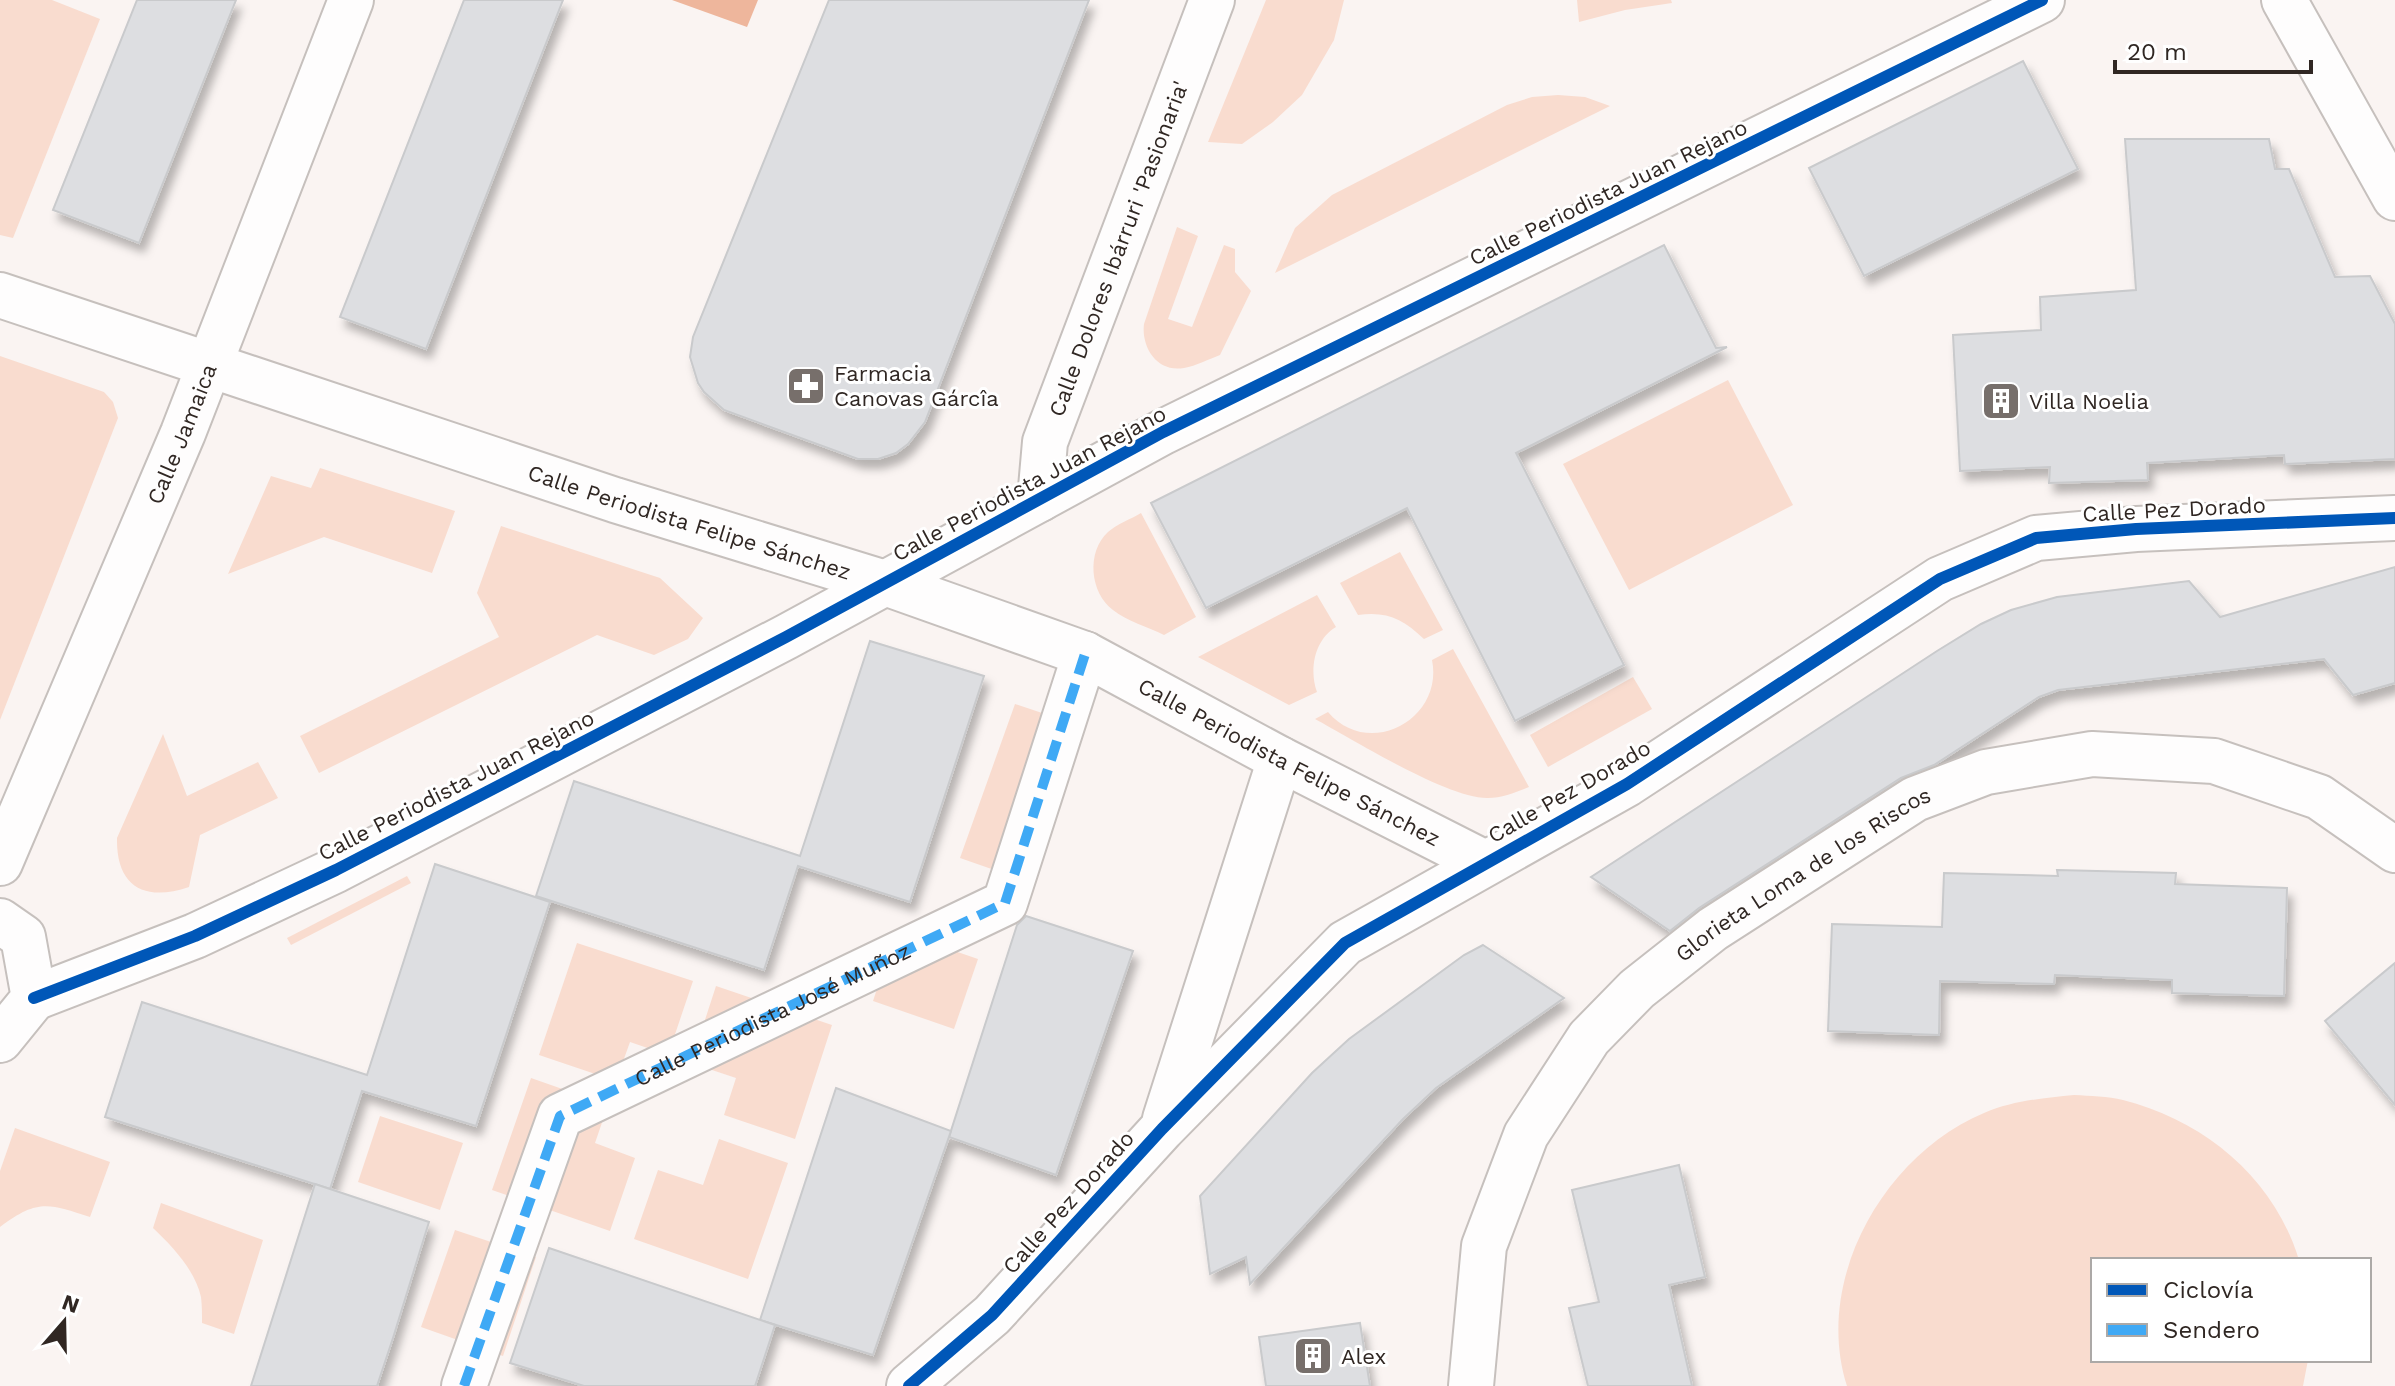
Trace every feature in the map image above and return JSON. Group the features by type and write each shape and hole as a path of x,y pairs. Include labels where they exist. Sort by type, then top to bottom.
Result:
{"street":[{"name":"Calle Jamaica","path":"0,863 177,447 351,0"},
{"name":"Calle Dolores Ibárruri 'Pasionaria'","path":"1040,499 1045,442 1212,0"},
{"name":"Calle Periodista Juan Rejano","path":"34,998 195,936 336,870 786,637 1163,432 2042,0"},
{"path":"2284,0 2395,198"},
{"name":"Calle Periodista Felipe Sánchez","path":"0,295 615,500 885,583 1085,654 1280,759 1485,863"},
{"name":"Calle Pez Dorado","path":"909,1386 992,1315 1162,1129 1345,943 1627,784 1940,579 2036,538 2136,529 2395,518"},
{"name":"Calle Periodista José Muñoz","path":"464,1386 560,1116 1005,903 1085,654"},
{"name":"Glorieta Loma de los Riscos","path":"1471,1386 1484,1246 1526,1135 1589,1038 1637,989 1713,929 1915,799 1986,772 2092,754 2214,761 2319,797 2395,850"},
{"name":"Calle Pez Dorado","path":"1162,1129 1280,759"},
{"path":"0,921 23,937 34,998 0,1040"}],"shaded area":[{"path":"0,0 52,0 100,19 13,238 0,235"},
{"path":"672,0 758,0 747,27"},
{"path":"1266,0 1344,0 1334,40 1302,95 1273,122 1242,144 1208,142"},
{"path":"1577,0 1671,0 1672,3 1625,10 1579,22"},
{"path":"1532,97 1585,97 1610,106 1275,273 1295,228 1332,195 1507,105"},
{"path":"1177,227 1198,236 1168,319 1192,327 1224,245 1235,249 1235,272 1251,291 1220,355 1184,368 1159,362 1148,349 1144,333 1144,324"},
{"path":"0,356 104,392 113,402 118,418 0,720"},
{"path":"1728,380 1793,505 1629,590 1563,464"},
{"path":"320,468 455,511 432,573 324,537 228,574 271,476 311,488"},
{"path":"1141,513 1196,617 1164,635 1113,610 1105,603 1096,583 1094,561 1101,540 1112,529"},
{"path":"501,526 660,578 703,618 688,639 654,655 597,635 319,773 300,736 499,637 477,593"},
{"path":"1400,552 1443,630 1424,639 1394,618 1378,614 1358,615 1340,583"},
{"path":"1317,595 1336,627 1323,640 1315,656 1317,692 1289,705 1198,657"},
{"path":"1453,649 1529,787 1498,797 1471,796 1401,767 1315,719 1328,712 1345,726 1363,732 1382,732 1400,726 1415,715 1427,700 1433,681 1432,660"},
{"path":"1633,677 1652,709 1548,767 1530,735"},
{"path":"1015,704 1057,718 1003,873 960,858"},
{"path":"163,734 187,796 258,762 278,798 200,835 189,887 159,893 147,891 128,879 118,855 117,838"},
{"path":"407,876 411,883 291,945 287,938"},
{"path":"896,931 978,959 954,1029 873,1001"},
{"path":"577,943 693,981 668,1055 630,1042 616,1081 539,1055"},
{"path":"716,986 832,1025 795,1139 724,1115 736,1078 691,1063"},
{"path":"531,1078 608,1105 595,1143 635,1158 610,1231 492,1190"},
{"path":"2099,1096 2153,1110 2182,1122 2232,1157 2254,1179 2288,1230 2298,1258 2091,1258 2091,1362 2308,1362 2303,1386 1847,1386 1839,1346 1840,1305 1849,1264 1865,1226 1888,1190 1916,1158 1948,1132 1995,1109 2039,1099"},
{"path":"380,1116 463,1143 440,1210 358,1182"},
{"path":"15,1128 110,1162 90,1217 43,1206 24,1212 0,1227 0,1171"},
{"path":"719,1139 788,1163 748,1279 634,1239 658,1170 703,1185"},
{"path":"161,1203 263,1240 234,1334 202,1323 201,1297 194,1277 153,1228"},
{"path":"455,1230 536,1257 503,1356 421,1327"}],"building":[{"path":"137,0 236,0 139,243 53,210"},
{"path":"464,0 563,0 426,349 340,317"},
{"path":"829,0 1089,0 925,422 908,444 896,453 878,459 858,459 724,410 698,383 690,357 693,337"},
{"path":"2023,61 2078,169 1864,276 1809,168"},
{"path":"2125,139 2269,139 2275,169 2289,169 2335,277 2370,276 2395,324 2395,459 2285,464 2284,455 2147,463 2148,480 2049,483 2050,467 1960,471 1953,335 2041,330 2040,297 2136,290"},
{"path":"1664,245 1716,348 1727,347 1516,453 1624,665 1515,721 1407,508 1206,608 1151,503"},
{"path":"2395,567 2395,683 2353,695 2324,659 2058,690 2039,697 1934,765 1901,778 1699,908 1670,931 1591,877 1937,651 2011,610 2057,597 2189,581 2220,617"},
{"path":"870,641 984,676 910,902 798,866 764,970 536,896 574,781 800,856"},
{"path":"435,864 550,902 476,1126 362,1091 330,1189 105,1117 142,1002 367,1075"},
{"path":"2057,870 2176,873 2175,884 2287,888 2284,996 2172,993 2172,980 2055,975 2054,984 1940,981 1939,1035 1828,1031 1832,924 1942,927 1944,873 2058,876"},
{"path":"1026,916 1133,951 1056,1175 949,1137 1017,925"},
{"path":"1483,945 1564,998 1436,1088 1403,1119 1250,1284 1246,1257 1210,1274 1200,1196 1312,1073 1349,1039 1464,955"},
{"path":"2395,963 2395,1105 2325,1021"},
{"path":"836,1088 951,1131 873,1355 760,1320"},
{"path":"1679,1165 1705,1277 1669,1285 1692,1386 1588,1386 1569,1308 1599,1302 1572,1190"},
{"path":"315,1184 429,1222 393,1338 377,1386 251,1386"},
{"path":"549,1248 775,1325 755,1386 584,1386 510,1363"},
{"name":"Alex","path":"1360,1323 1370,1386 1266,1386 1259,1337"}],"marked path":[{"path":"464,1386 560,1116 1005,903 1085,654"}],"cycle path":[{"path":"34,998 195,936 336,870 786,637 1163,432 2042,0"},
{"path":"909,1386 992,1315 1162,1129 1345,943 1627,784 1940,579 2036,538 2136,529 2395,518"}],"place":[{"name":"Farmacia Canovas Gárcîa","path":"806,386"},
{"name":"Villa Noelia","path":"2001,401"},
{"name":"Alex","path":"1313,1356"}]}
